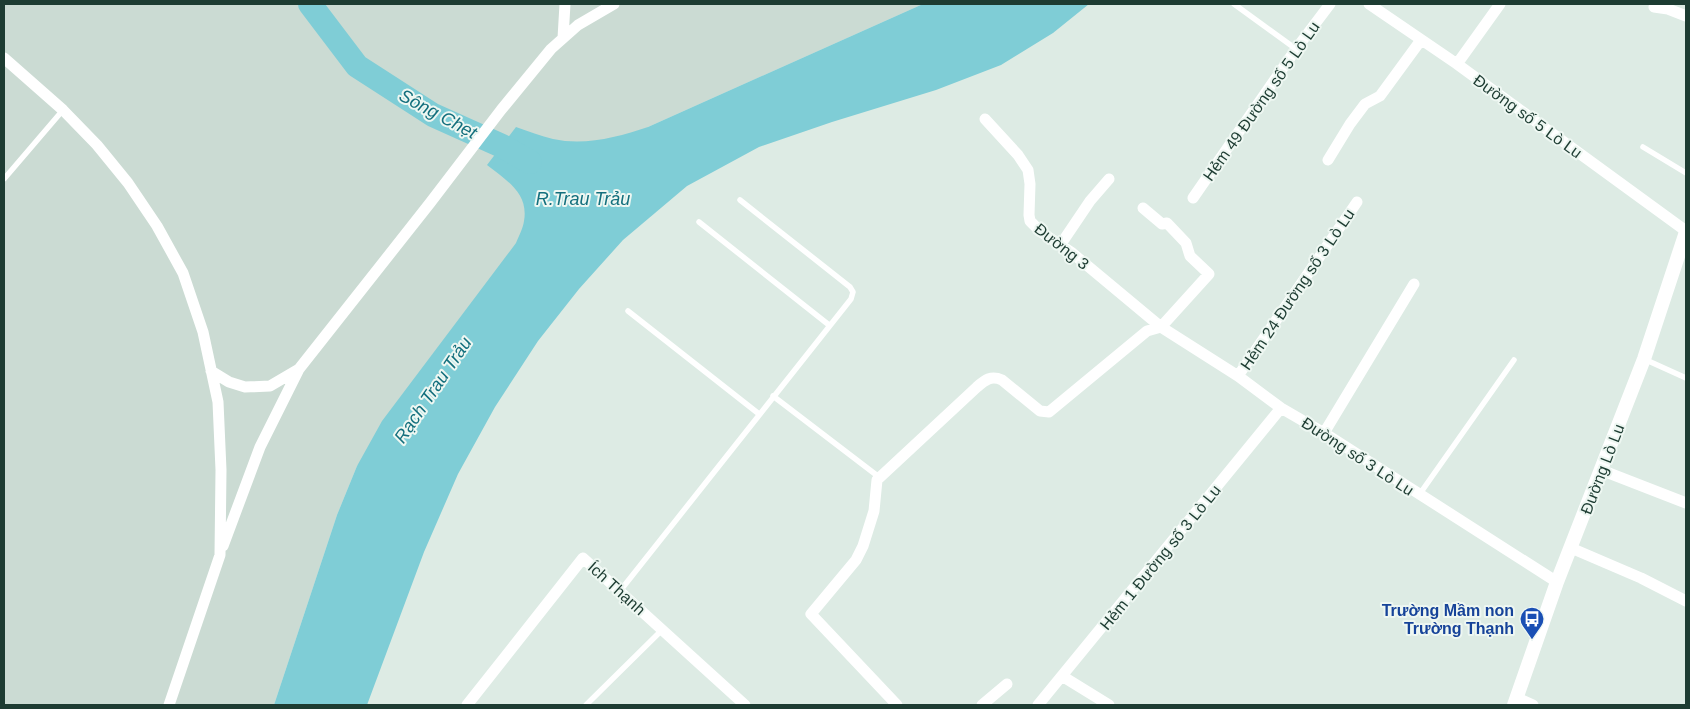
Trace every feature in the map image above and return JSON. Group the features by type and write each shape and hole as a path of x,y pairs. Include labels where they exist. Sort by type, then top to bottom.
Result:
{"street":[{"path":"563,38 564,4"},
{"path":"169,705 220,554 260,447 299,369 501,110 551,49 578,26 614,4"},
{"name":"Hẻm 49 Đường số 5 Lò Lu","path":"1193,198 1296,49 1330,4"},
{"name":"Đường số 5 Lò Lu","path":"1369,4 1457,64 1686,231"},
{"path":"1457,64 1500,4"},
{"path":"1654,7 1668,9 1686,16"},
{"path":"1328,160 1365,104 1380,96 1421,40"},
{"path":"4,58 63,110 97,144 128,183 157,226 183,273 203,332 218,402 221,470 220,554"},
{"name":"Đường 3","path":"985,120 1018,155 1028,170 1030,176 1030,221 1041,232 1061,244 1161,326"},
{"path":"1061,244 1090,201 1110,179"},
{"name":"Hẻm 24 Đường số 3 Lò Lu","path":"1238,376 1357,202"},
{"path":"897,705 811,614 856,560 860,552 874,511 876,484 879,477 977,387 988,379 998,378 1040,410 1049,412 1147,331 1161,326 1209,274 1190,256 1186,243 1167,224 1162,224 1143,208"},
{"name":"Đường Lò Lu","path":"1516,702 1557,582 1644,359 1686,231"},
{"path":"1324,433 1414,284"},
{"name":"Đường số 3 Lò Lu","path":"1161,326 1238,376 1281,408 1324,433 1557,582"},
{"path":"212,371 229,382 245,387 270,386 299,369"},
{"name":"Hẻm 1 Đường số 3 Lò Lu","path":"1038,705 1281,408"},
{"path":"1601,470 1686,503"},
{"path":"1571,548 1641,578 1686,601"},
{"name":"Ích Thạnh","path":"467,705 583,558 745,705"},
{"path":"1062,676 1109,705"},
{"path":"982,705 1007,684"},
{"path":"1516,702 1533,705"}],"lane":[{"path":"1234,4 1296,49"},
{"path":"4,179 63,110"},
{"path":"1643,147 1686,174"},
{"path":"620,591 851,299 852,290 740,200"},
{"path":"699,222 829,325"},
{"path":"628,311 759,414"},
{"path":"1644,359 1686,378"},
{"path":"1419,495 1514,360"},
{"path":"774,396 879,477"},
{"path":"586,705 662,630"}],"shaded area":[{"path":"4,4 923,4 648,127 357,466 337,515 274,705 4,705"}],"water":[{"name":"R.Trau Trảu","path":"923,4 1089,4 1053,33 1001,65 936,90 759,147 687,186 623,240 579,289 538,341 495,407 458,474 424,552 367,705 274,705 337,515 357,466 382,421 516,243 520,235 525,211 520,195 508,182 487,165 516,127 565,141 589,141 637,131"}],"waterway":[{"name":"Sông Chẹt","path":"310,4 357,66 433,115 502,146 530,162"}],"place":[{"name":"Trường Mầm non Trường Thạnh","path":"1532,640"}],"water label":[{"name":"Rạch Trau Trảu","path":"433,390"}]}
